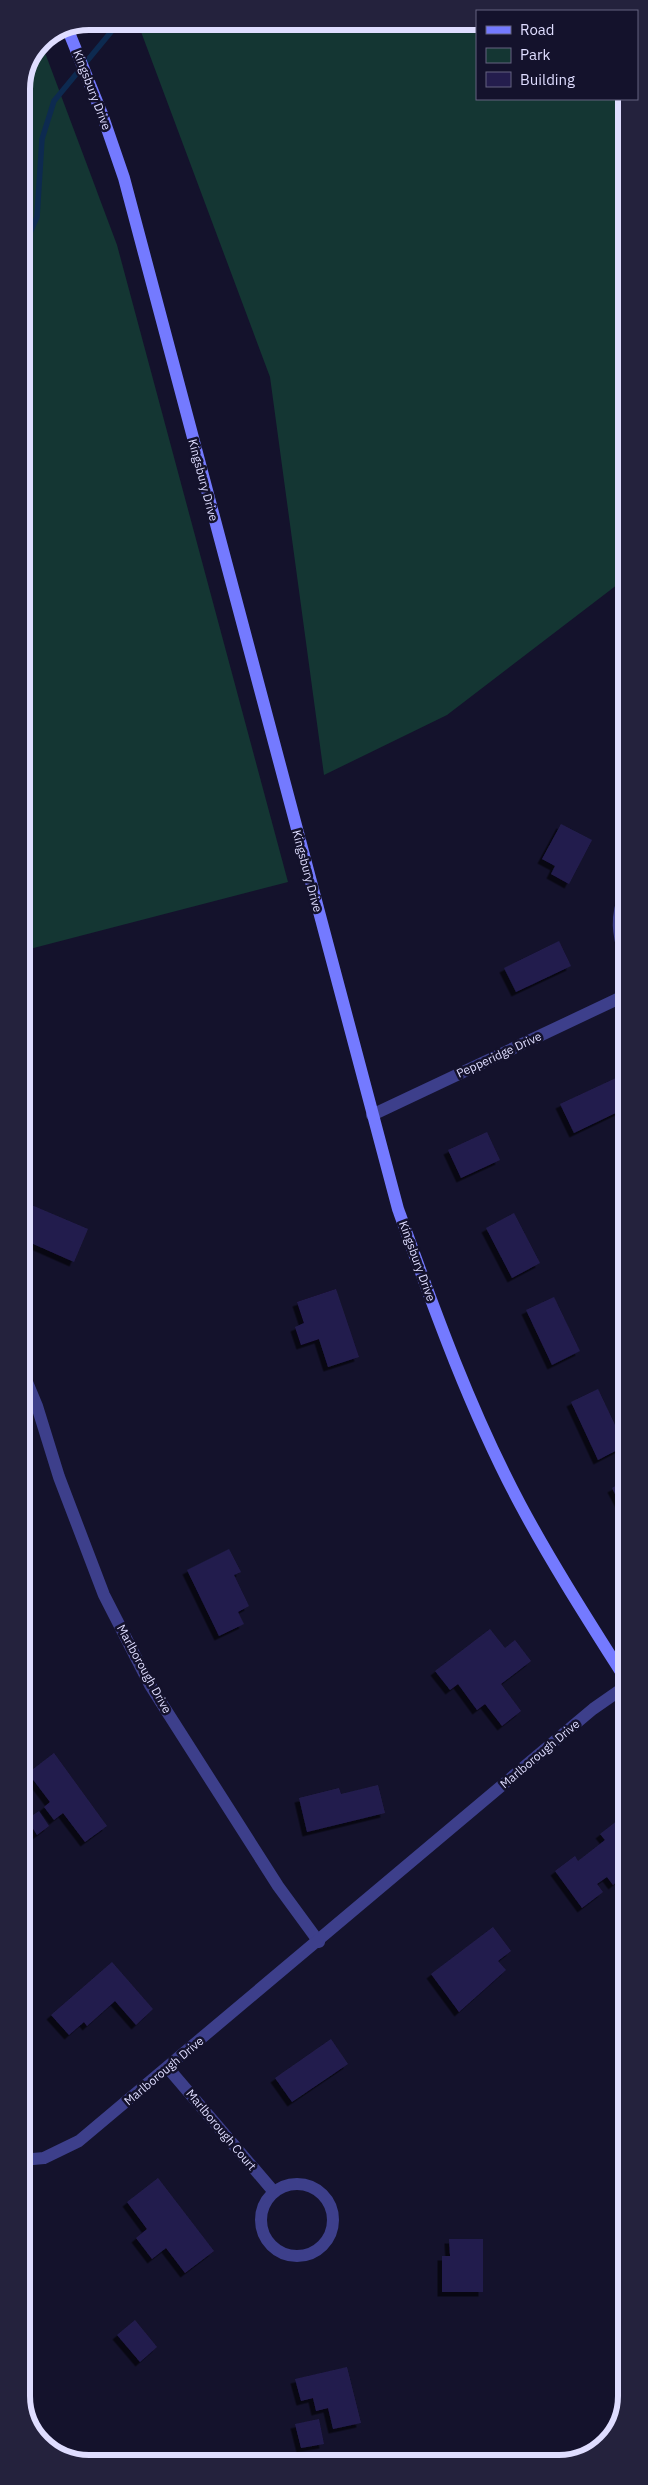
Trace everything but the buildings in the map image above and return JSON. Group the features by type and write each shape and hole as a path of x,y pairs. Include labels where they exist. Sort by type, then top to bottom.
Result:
{"street":[{"name":"Kingsbury Drive","path":"69,33 102,114 124,178 398,1209 440,1325 476,1415 520,1505 618,1667"},
{"path":"618,914 618,930"},
{"name":"Pepperidge Drive","path":"372,1115 618,999"},
{"name":"Marlborough Drive","path":"30,1389 59,1477 104,1595 150,1684 247,1839 319,1942"},
{"name":"Marlborough Drive","path":"30,2159 44,2158 79,2141 319,1942 594,1709 618,1692"},
{"name":"Marlborough Court","path":"168,2068 274,2192"},
{"path":"297,2184 312,2187 324,2195 333,2213 334,2223 331,2233 319,2249 300,2256 290,2255 280,2252 266,2238 261,2219 265,2204 274,2192 287,2185 297,2184"}],"green space":[{"path":"140,30 476,30 476,100 618,100 618,584 447,715 324,775 270,377"},
{"path":"44,51 117,245 288,882 30,949 30,89 34,66"}],"waterway":[{"path":"30,233 37,217 42,139 54,101 113,30"}]}
